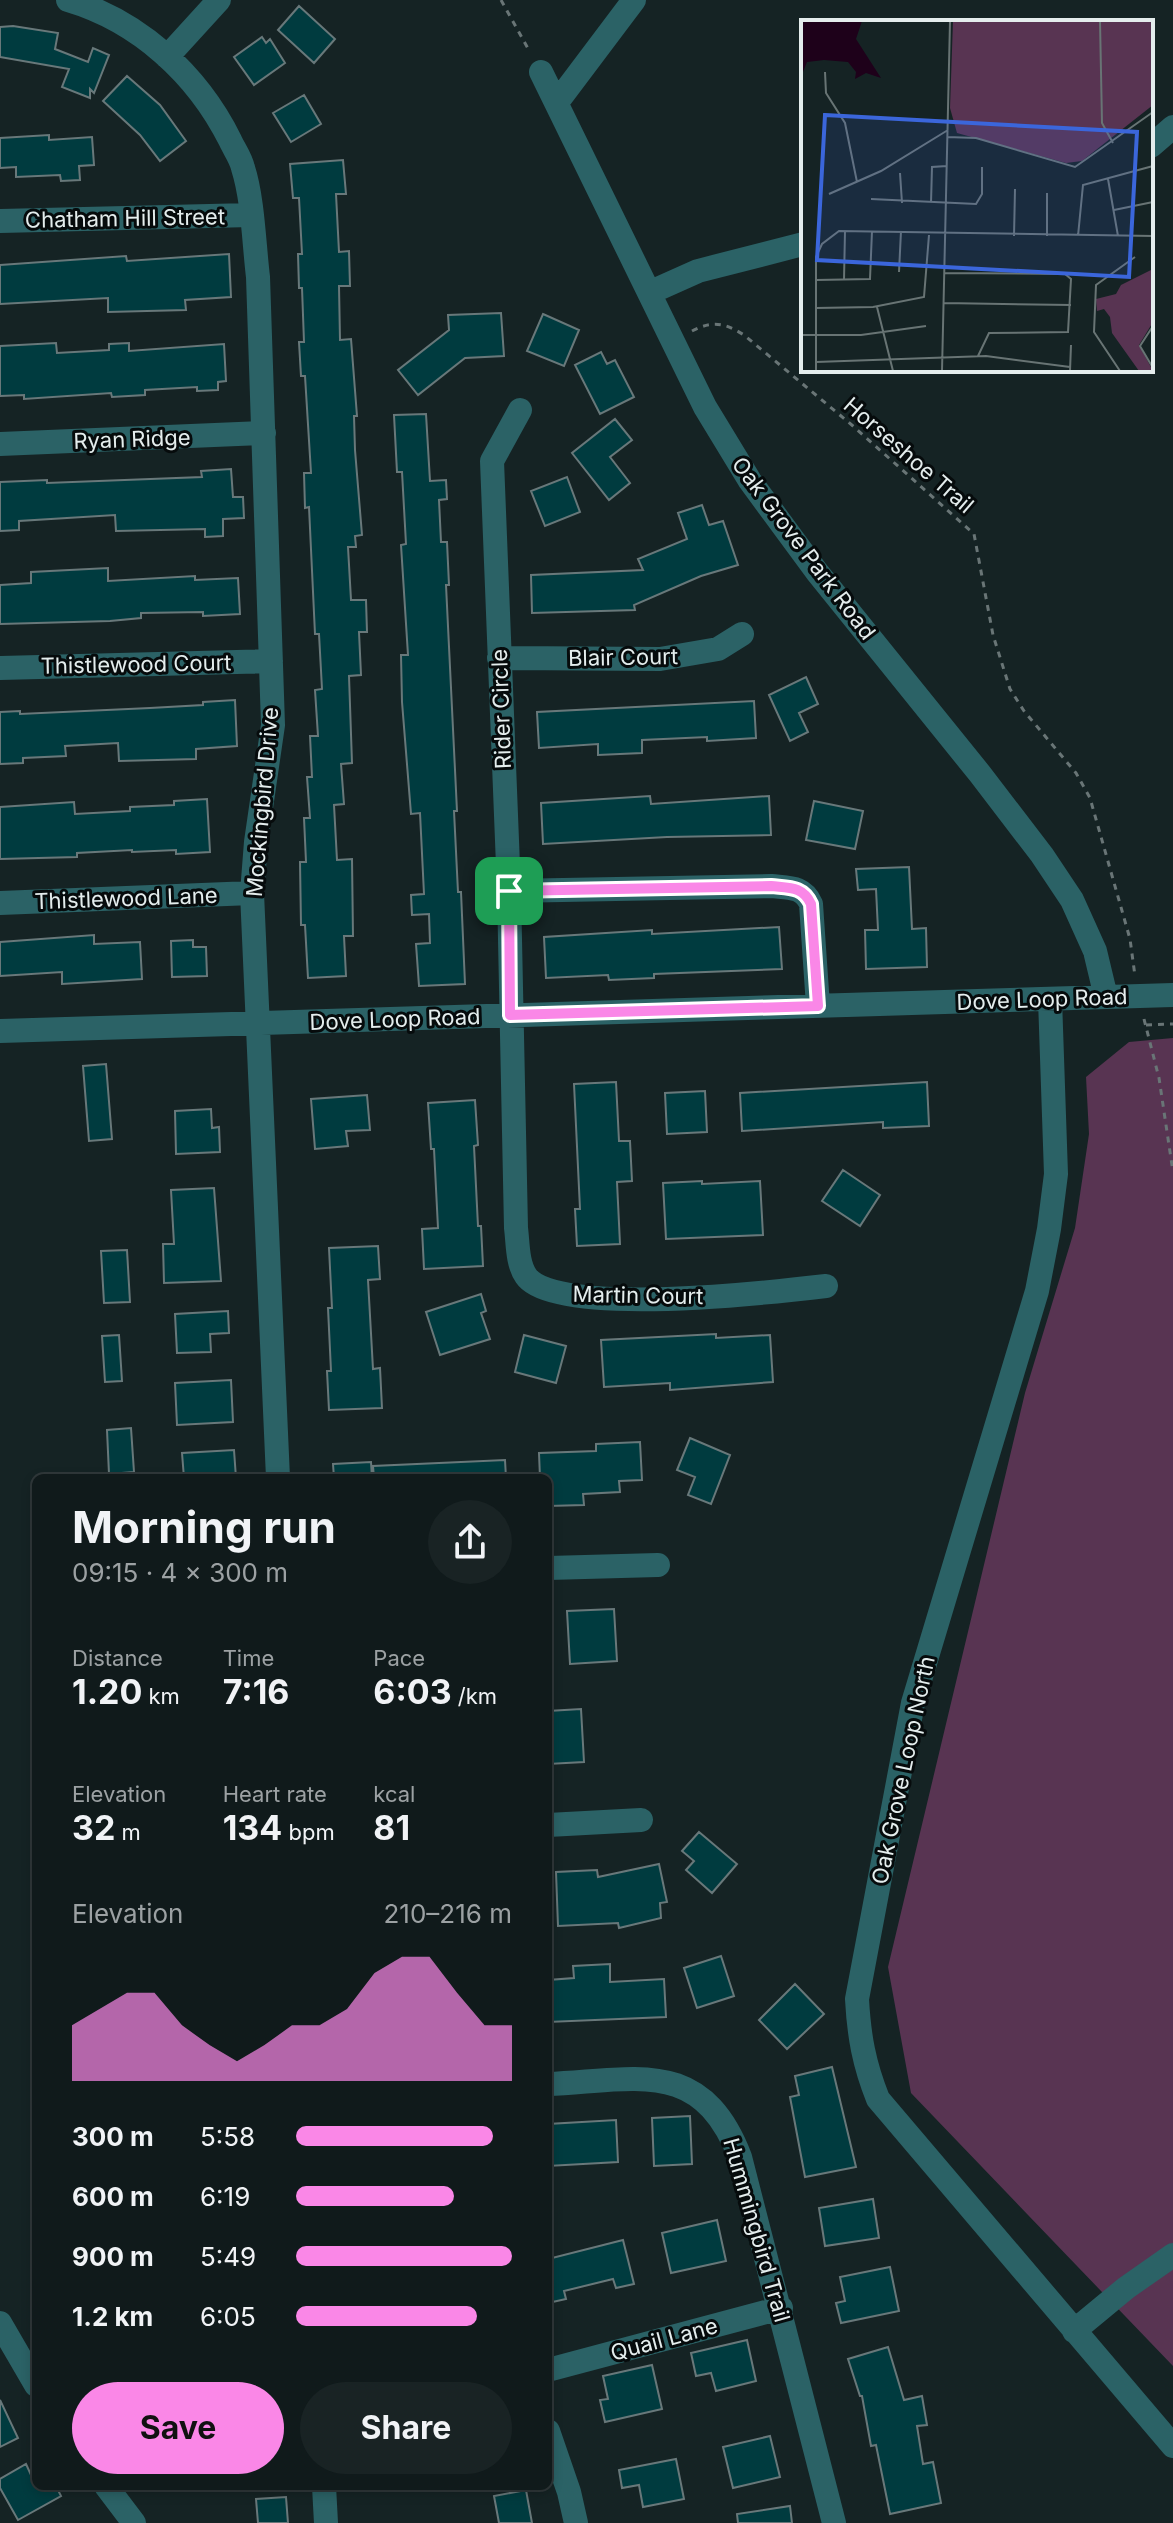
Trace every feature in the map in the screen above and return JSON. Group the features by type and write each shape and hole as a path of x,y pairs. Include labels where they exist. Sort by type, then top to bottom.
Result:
{"street":[{"name":"Mockingbird Drive","path":"68,0 99,9 137,32 203,94 243,167 251,215 258,277 273,725 252,893 278,1474"},
{"path":"167,57 219,0"},
{"path":"558,101 634,0"},
{"name":"Oak Grove Park Road","path":"541,72 558,101 705,407 750,481 817,572 980,774 1072,900 1095,951 1106,997"},
{"path":"1153,144 1173,127"},
{"name":"Chatham Hill Street","path":"0,221 251,215"},
{"path":"651,292 698,271 801,245"},
{"name":"Rider Circle","path":"510,1015 509,891 492,461 520,410"},
{"name":"Ryan Ridge","path":"0,444 264,433"},
{"name":"Blair Court","path":"499,658 660,659 718,649 742,634"},
{"name":"Thistlewood Court","path":"0,668 271,661"},
{"path":"509,891 798,888 806,894 811,904 818,1006"},
{"name":"Thistlewood Lane","path":"0,903 252,893"},
{"name":"Dove Loop Road","path":"0,1031 1173,995"},
{"name":"Oak Grove Loop North","path":"1050,999 1056,1174 1046,1245 1037,1291 913,1703 857,1999 859,2037 878,2099 1173,2446"},
{"name":"Martin Court","path":"510,1015 516,1228 519,1258 526,1276 537,1286 554,1293 601,1299 741,1296 826,1286"},
{"path":"552,1568 658,1565"},
{"path":"552,1825 641,1820"},
{"name":"Hummingbird Trail","path":"552,2084 654,2079 688,2088 717,2111 740,2157 834,2523"},
{"path":"1074,2331 1126,2288 1173,2255"},
{"name":"Quail Lane","path":"552,2369 781,2308"},
{"path":"0,2323 32,2378"},
{"path":"552,2443 576,2523"},
{"path":"109,2490 134,2523"},
{"path":"324,2490 326,2523"}],"path":[{"path":"501,0 541,72"},
{"name":"Horseshoe Trail","path":"673,340 707,323 727,324 853,426 974,534 993,635 1010,689 1024,711 1076,773 1090,798 1130,939 1139,996 1159,1078 1173,1172"},
{"path":"1146,1025 1173,1024"}],"shaded area":[{"path":"1173,1038 1173,2366 911,2093 888,1967 1025,1393 1075,1228 1089,1134 1086,1077 1129,1042"}],"building":[{"path":"299,6 335,39 314,63 278,30"},
{"path":"0,27 58,33 55,49 88,62 93,48 109,55 94,93 90,89 90,98 62,87 69,69 0,57"},
{"path":"262,37 266,43 270,39 285,63 254,85 234,57"},
{"path":"127,76 160,105 186,141 160,161 140,135 103,101"},
{"path":"304,95 321,124 291,142 273,113"},
{"path":"49,135 49,140 92,137 94,165 79,166 80,180 61,181 60,175 16,177 16,167 0,168 0,138"},
{"path":"343,160 346,194 336,194 339,252 349,251 350,286 339,286 340,340 351,339 362,535 355,536 356,547 348,547 351,600 366,600 367,632 359,632 361,675 349,676 352,763 341,764 344,804 334,805 337,860 352,859 353,936 344,936 346,976 308,978 305,925 301,925 300,862 306,862 304,818 310,818 307,777 312,777 310,736 318,736 315,690 322,689 319,634 315,634 309,507 305,508 304,473 311,473 305,376 301,376 299,342 304,342 302,288 299,288 298,254 302,254 299,198 293,198 290,164"},
{"path":"229,254 231,297 185,300 186,310 108,312 108,298 0,304 0,265 126,256 127,261"},
{"path":"501,313 504,356 465,358 418,395 398,370 449,330 448,315"},
{"path":"543,314 579,330 564,366 527,351"},
{"path":"56,343 57,353 109,350 109,344 129,343 129,351 224,344 226,381 218,382 218,390 197,391 197,387 145,390 145,395 112,397 111,393 24,399 24,395 0,396 0,346"},
{"path":"601,352 607,364 615,360 634,397 600,414 575,365"},
{"path":"426,414 430,481 446,480 447,499 439,500 441,542 447,542 449,585 446,585 457,811 454,811 465,984 419,986 416,944 430,943 429,914 412,915 411,895 424,894 420,813 411,814 402,702 401,655 408,655 401,545 406,544 402,472 397,472 394,415"},
{"path":"615,419 632,440 610,457 630,483 609,500 572,453"},
{"path":"231,469 233,497 243,497 244,518 223,519 223,536 205,537 205,529 116,531 115,515 19,521 19,530 0,531 0,482 202,477 201,471"},
{"path":"567,477 580,512 545,526 531,491"},
{"path":"702,505 709,525 723,521 738,565 701,576 634,605 635,610 532,613 531,575 643,570 638,559 687,539 678,513"},
{"path":"108,568 108,581 195,576 195,580 238,578 240,614 141,613 141,618 110,621 0,624 0,585 31,583 31,572"},
{"path":"806,677 818,704 799,713 808,732 790,741 769,695"},
{"path":"235,700 237,746 196,749 196,759 119,761 118,743 65,746 66,756 23,758 23,763 0,764 0,712 20,711 20,714 150,708"},
{"path":"754,701 756,738 642,740 642,753 598,755 598,744 539,748 537,712"},
{"path":"650,796 651,804 769,796 771,835 543,844 541,803"},
{"path":"207,799 210,852 176,854 176,850 132,850 77,853 77,857 0,859 0,807 74,802 75,814 130,811 130,807 174,805 174,801"},
{"path":"814,801 863,811 855,849 806,840"},
{"path":"909,867 912,929 926,928 927,967 866,969 865,930 878,930 876,889 858,890 856,869"},
{"path":"779,927 782,969 654,974 654,978 609,980 608,975 546,978 544,937 652,930 652,934"},
{"path":"94,935 94,944 140,942 142,979 62,984 62,972 0,976 0,942"},
{"path":"193,940 193,947 206,947 207,976 172,977 171,941"},
{"path":"106,1064 112,1139 89,1141 83,1066"},
{"path":"616,1082 619,1141 630,1141 632,1181 617,1182 620,1244 577,1246 575,1209 580,1209 574,1084"},
{"path":"927,1082 929,1126 883,1128 883,1122 742,1131 740,1093"},
{"path":"705,1091 707,1132 667,1134 665,1093"},
{"path":"367,1095 370,1130 346,1131 348,1146 315,1149 311,1099"},
{"path":"475,1100 478,1145 474,1146 483,1266 424,1269 422,1229 438,1228 428,1103"},
{"path":"211,1109 212,1128 219,1127 220,1152 176,1154 175,1111"},
{"path":"843,1170 880,1195 860,1226 822,1201"},
{"path":"702,1181 702,1184 760,1181 763,1235 666,1239 663,1183"},
{"path":"214,1188 221,1281 164,1283 163,1244 174,1244 171,1190"},
{"path":"378,1246 380,1279 368,1280 373,1369 380,1368 382,1408 329,1410 328,1308 332,1308 329,1248"},
{"path":"127,1250 130,1302 104,1303 101,1251"},
{"path":"481,1294 486,1311 481,1313 490,1339 440,1355 426,1312"},
{"path":"228,1311 229,1333 210,1334 211,1352 177,1353 175,1314"},
{"path":"716,1334 716,1338 770,1335 773,1382 670,1390 670,1383 604,1387 601,1340"},
{"path":"119,1335 122,1381 105,1382 102,1336"},
{"path":"524,1335 566,1346 556,1383 515,1372"},
{"path":"231,1380 233,1422 177,1425 175,1383"},
{"path":"131,1428 134,1472 109,1474 107,1430"},
{"path":"690,1438 730,1455 711,1504 688,1495 695,1477 677,1470"},
{"path":"640,1442 642,1480 619,1481 620,1492 583,1494 584,1505 552,1506 552,1474 540,1474 539,1453 596,1451 596,1444"},
{"path":"234,1450 236,1474 184,1474 182,1453"},
{"path":"505,1460 506,1474 374,1474 373,1466"},
{"path":"371,1462 372,1474 334,1474 333,1464"},
{"path":"614,1609 617,1661 570,1664 567,1611"},
{"path":"581,1709 584,1762 552,1764 552,1711"},
{"path":"699,1832 737,1864 712,1893 686,1870 694,1861 682,1851"},
{"path":"659,1864 667,1902 660,1903 661,1918 619,1928 618,1923 558,1926 556,1872 597,1870 598,1877"},
{"path":"721,1956 734,1996 697,2008 684,1968"},
{"path":"610,1964 610,1982 664,1979 666,2017 552,2022 552,1980 574,1978 573,1966"},
{"path":"795,1984 824,2014 787,2049 759,2020"},
{"path":"832,2067 856,2167 805,2177 790,2097 799,2095 795,2076"},
{"path":"690,2116 692,2164 654,2166 652,2118"},
{"path":"616,2120 618,2162 552,2166 552,2124"},
{"path":"873,2199 879,2238 825,2246 819,2208"},
{"path":"717,2220 726,2261 671,2273 662,2233"},
{"path":"623,2240 634,2284 616,2288 613,2279 564,2291 566,2299 552,2302 552,2258"},
{"path":"890,2267 899,2311 841,2323 836,2303 845,2301 840,2277"},
{"path":"747,2340 756,2381 716,2391 711,2373 696,2376 691,2353"},
{"path":"888,2347 904,2400 922,2396 927,2425 917,2426 923,2464 933,2462 941,2503 890,2514 876,2445 871,2446 862,2396 848,2359"},
{"path":"652,2365 662,2409 605,2422 600,2400 608,2399 603,2376"},
{"path":"0,2400 18,2438 0,2447"},
{"path":"770,2436 780,2477 733,2488 723,2447"},
{"path":"676,2459 684,2499 643,2507 639,2485 622,2488 619,2470"},
{"path":"26,2464 32,2477 32,2490 58,2490 61,2496 18,2520 0,2488 0,2479"},
{"path":"526,2490 532,2523 499,2523 494,2496"},
{"path":"286,2497 288,2523 258,2523 256,2499"},
{"path":"790,2506 792,2523 738,2523 737,2514"}],"route":[{"path":"798,888 806,894 811,904 818,1006 510,1015 509,891 798,888"}]}
